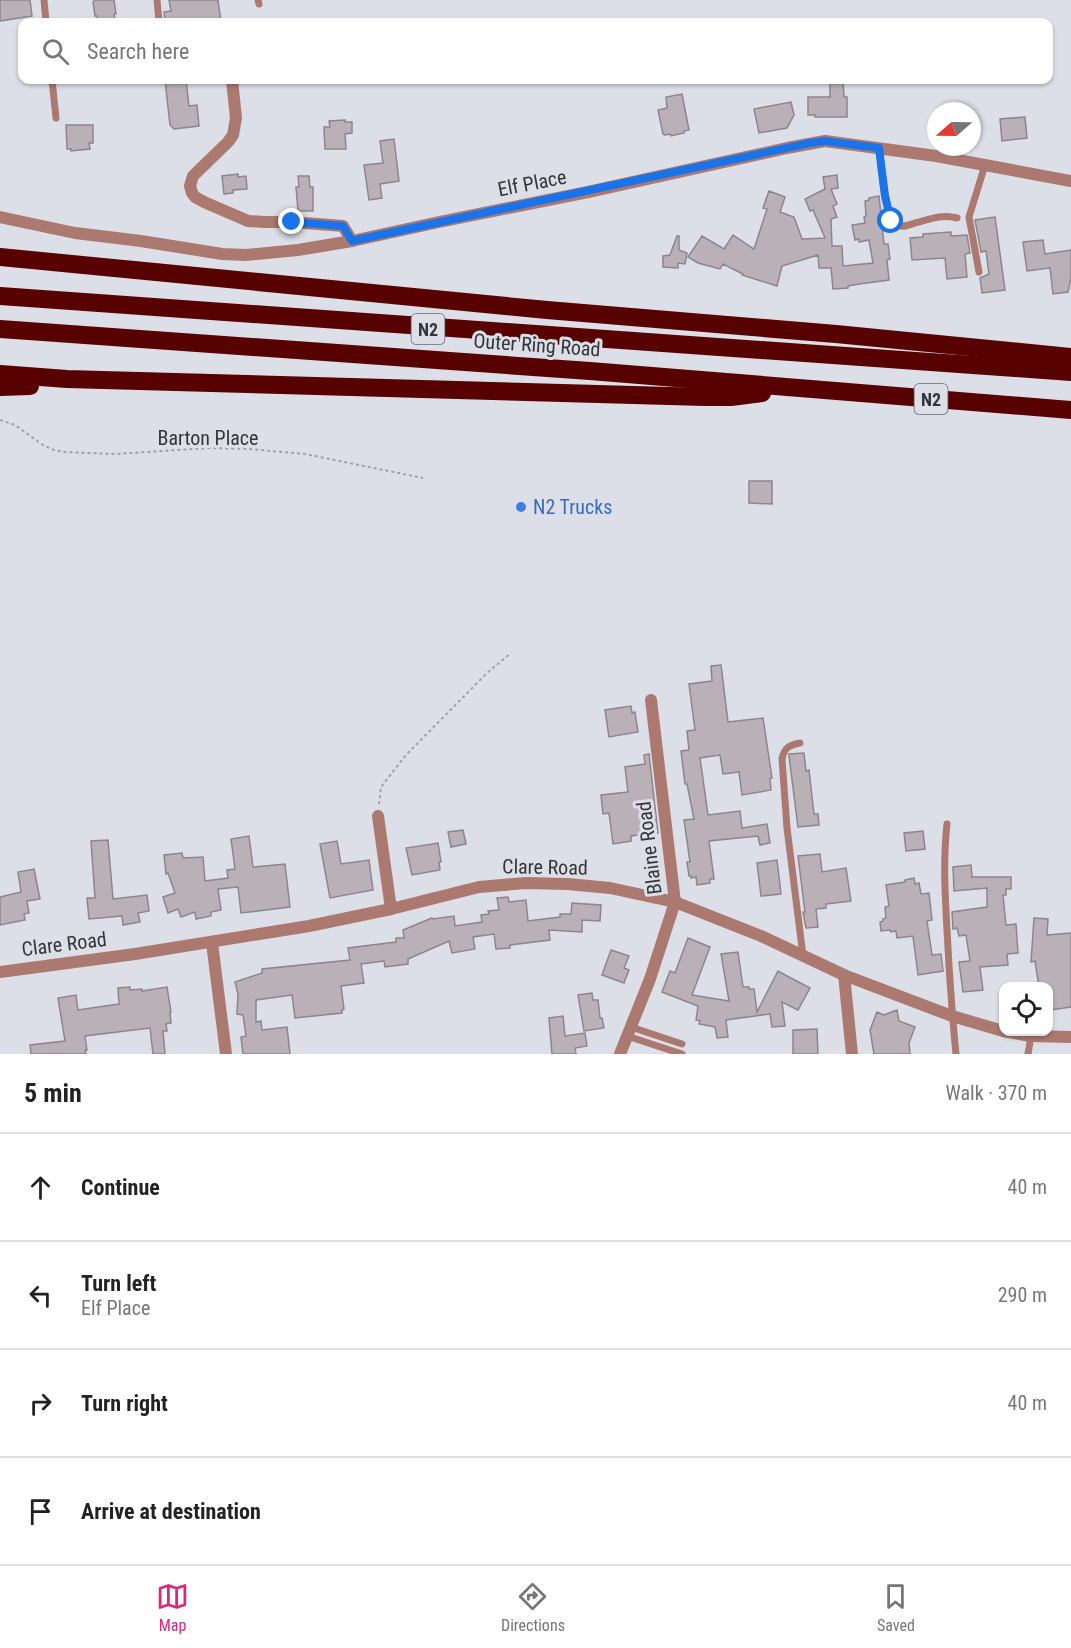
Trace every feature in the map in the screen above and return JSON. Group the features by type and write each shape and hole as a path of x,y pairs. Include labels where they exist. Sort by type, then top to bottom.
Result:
{"highway":[{"path":"0,255 30,260 490,304 1071,357"},
{"name":"Outer Ring Road","path":"0,296 530,336 1071,372"},
{"name":"Outer Ring Road","path":"0,329 590,371 1071,410"},
{"path":"0,374 67,379 731,398 791,388"},
{"path":"0,387 36,386 67,379"}],"street":[{"path":"232,84 236,118 233,135 194,176 190,186 195,197 248,220 343,226 352,241"},
{"name":"Elf Place","path":"0,217 75,233 222,254 246,255 298,250 352,241 825,141 985,165 1071,181"},
{"name":"Blaine Road","path":"620,1054 650,979 675,902 651,700"},
{"path":"378,816 391,909"},
{"name":"Clare Road","path":"0,972 212,943 309,927 479,887 526,883 567,884 610,888 675,902 761,936 844,975 952,1016 999,1030"},
{"path":"212,943 226,1054"},
{"path":"844,975 852,1054"},
{"name":"Clare Road","path":"1031,1036 1071,1037"}],"lane":[{"path":"44,0 46,18"},
{"path":"157,0 159,18"},
{"path":"52,84 56,118"},
{"path":"879,148 885,196 891,221 903,227 940,216 957,218"},
{"path":"979,272 969,217 985,165"},
{"path":"800,743 787,747 783,759 788,828 803,956"},
{"path":"947,824 944,869 956,1054"},
{"path":"629,1032 682,1044"},
{"path":"629,1032 682,1054"},
{"path":"1028,1054 1031,1036"}],"path":[{"name":"Barton Place","path":"0,420 15,425 43,445 64,452 115,454 208,448 249,449 305,454 423,478"},
{"path":"378,816 381,787 406,755 487,673 511,653"}],"building":[{"path":"0,0 30,0 32,16 0,21"},
{"path":"95,0 114,0 115,18 97,18 93,2"},
{"path":"169,0 218,0 220,18 165,18 164,12 171,11"},
{"path":"165,84 186,84 189,106 197,105 199,126 174,129 170,125"},
{"path":"830,84 843,84 844,97 847,97 847,117 808,115 808,97 830,97"},
{"path":"682,94 689,130 671,136 670,134 665,135 658,110 667,108 666,97"},
{"path":"791,102 794,115 787,128 759,133 754,109"},
{"path":"1025,117 1027,138 1002,141 1000,119"},
{"path":"345,120 345,122 352,122 352,133 345,134 346,149 325,149 324,127 330,127 329,121"},
{"path":"66,125 93,125 93,143 89,143 90,149 71,151 67,149"},
{"path":"394,139 399,181 380,184 382,198 369,200 364,165 383,163 380,141"},
{"path":"238,174 238,177 246,176 247,189 233,190 233,193 224,194 222,176"},
{"path":"837,175 838,188 831,189 837,204 833,206 837,217 831,219 832,246 842,246 843,266 873,263 869,240 859,242 859,239 855,240 852,225 865,223 865,201 879,196 884,244 888,244 890,259 887,260 889,280 833,289 831,268 819,268 818,255 782,266 777,286 742,275 723,264 720,269 698,263 688,257 702,236 724,249 733,235 754,249 767,209 763,208 769,191 785,197 780,212 794,217 802,239 825,238 813,210 810,211 805,199 825,189 823,177"},
{"path":"298,176 309,176 310,187 313,187 313,211 298,211 296,187 299,187"},
{"path":"995,217 1005,290 982,293 980,278 989,274 986,251 981,252 975,220"},
{"path":"951,232 951,236 967,235 970,253 965,254 967,277 947,279 945,258 912,260 910,238 923,237 923,234"},
{"path":"677,236 679,236 679,250 687,253 685,264 678,263 678,268 663,267 663,256 670,255"},
{"path":"1043,240 1045,254 1071,250 1071,278 1068,292 1053,294 1050,268 1027,271 1023,242"},
{"path":"749,481 772,481 772,504 749,503"},
{"path":"721,665 728,722 763,718 772,778 770,778 771,790 742,795 739,772 723,774 720,755 700,758 708,815 740,811 742,828 767,824 770,843 760,845 758,836 709,841 714,879 710,879 710,883 697,885 696,877 689,876 687,862 690,862 684,820 694,819 687,784 685,784 681,751 689,750 687,731 695,730 689,684 712,681 711,666"},
{"path":"631,706 632,713 635,712 638,732 609,737 605,710"},
{"path":"804,753 806,771 809,770 814,814 818,814 819,825 798,827 789,754"},
{"path":"649,754 658,833 631,836 631,841 613,844 609,813 603,814 601,795 628,792 625,767 645,764 644,755"},
{"path":"463,830 466,844 451,847 448,832"},
{"path":"923,831 925,849 906,851 904,833"},
{"path":"249,836 253,867 285,864 290,907 241,913 238,887 218,889 221,910 211,912 211,916 196,919 195,912 181,917 178,909 168,913 163,897 175,893 168,873 166,874 164,855 182,853 183,858 203,857 205,881 228,878 227,870 235,869 231,839"},
{"path":"108,840 113,899 147,895 149,911 138,913 140,922 123,925 122,916 89,919 87,898 95,898 91,841"},
{"path":"337,841 341,864 369,860 373,890 330,898 320,844"},
{"path":"438,843 440,870 412,875 406,848"},
{"path":"820,854 822,872 846,868 851,901 826,904 826,908 816,909 818,927 806,928 798,856"},
{"path":"777,860 781,894 761,896 757,863"},
{"path":"971,865 972,877 1011,877 1011,889 1006,889 1006,895 1003,895 1006,925 1016,924 1018,953 1007,954 1008,965 980,967 983,990 963,992 959,962 970,961 966,935 959,936 957,928 953,929 952,912 987,907 987,888 954,891 953,867"},
{"path":"34,869 40,899 27,901 29,913 24,914 25,920 0,925 0,897 21,892 18,872"},
{"path":"914,878 915,884 919,883 921,894 929,893 932,920 927,921 932,955 941,954 943,971 918,975 913,936 897,938 896,931 881,931 880,922 886,918 885,907 889,906 886,885"},
{"path":"508,897 509,902 526,900 528,921 571,914 572,903 601,905 600,921 582,920 582,932 549,930 550,940 510,945 510,948 496,949 494,934 473,937 475,949 452,953 449,941 408,959 408,964 385,967 384,961 361,964 364,983 341,986 344,1009 342,1013 295,1018 292,995 256,1000 256,1022 261,1021 262,1030 287,1027 290,1054 243,1054 241,1037 246,1036 243,1015 237,1014 238,994 235,982 262,973 262,969 350,960 348,948 396,942 396,938 404,938 403,930 432,918 454,916 455,926 482,922 481,915 489,914 488,911 499,910 497,898"},
{"path":"1034,918 1048,919 1047,935 1071,933 1071,1007 1053,1010 1053,982 1038,982 1035,961 1031,962"},
{"path":"688,938 710,947 692,995 729,1001 721,954 738,952 743,987 754,989 757,1012 778,971 810,988 798,1010 782,1002 785,1026 772,1027 770,1014 726,1020 728,1037 717,1038 715,1027 699,1024 700,1021 696,1020 698,1006 662,992 670,971 675,973"},
{"path":"611,950 629,956 624,968 629,970 624,983 602,975"},
{"path":"130,987 130,990 142,989 142,991 167,987 171,1023 166,1024 167,1031 163,1031 165,1054 153,1054 150,1028 85,1036 86,1054 31,1054 30,1045 65,1041 58,998 76,995 78,1010 119,1004 118,988"},
{"path":"592,993 593,1000 598,1000 600,1018 602,1018 604,1028 584,1031 578,995"},
{"path":"897,1010 899,1021 915,1027 909,1043 910,1054 874,1054 870,1030 877,1012 884,1015"},
{"path":"563,1016 565,1036 585,1033 587,1046 575,1048 576,1054 552,1054 549,1018"},
{"path":"817,1029 818,1054 793,1054 793,1030"}],"place":[{"name":"N2 Trucks","path":"521,507"}],"route":[{"path":"292,222 343,226 352,241 825,141 879,148 885,196 891,221"}]}
